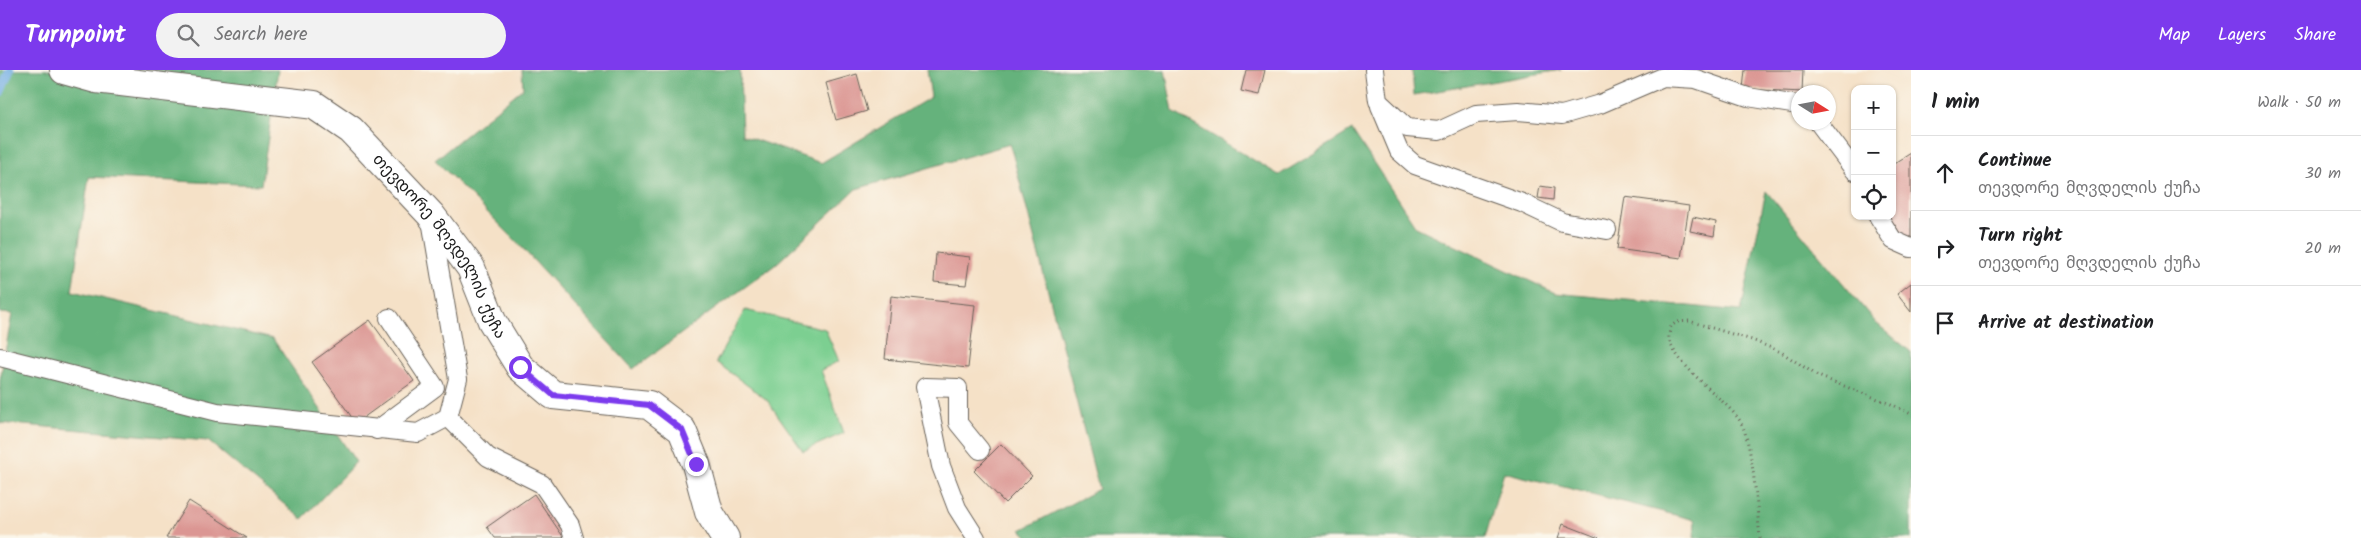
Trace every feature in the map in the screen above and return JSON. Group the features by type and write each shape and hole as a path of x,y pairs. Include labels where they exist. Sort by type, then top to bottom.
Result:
{"street":[{"name":"თევდორე მღვდელის ქუჩა","path":"64,70 96,79 314,105 352,130 431,215 470,268 492,321 520,367 553,395 649,405 682,430 696,464 709,512 725,538"}],"lane":[{"path":"1374,70 1378,101 1399,151 1415,165 1522,203 1562,222 1607,230"},
{"path":"1378,101 1408,128 1439,131 1476,114 1518,111 1562,115 1600,104 1663,77 1696,79 1748,97 1791,104"},
{"path":"1824,130 1851,166"},
{"path":"0,356 217,412 418,433 448,418 458,379 431,215"},
{"path":"1880,220 1893,240 1911,248"},
{"path":"377,430 435,387 389,318"},
{"path":"976,538 957,508 941,466 925,387 958,388 958,423 980,450"},
{"path":"448,418 488,457 542,484 570,525 574,538"}],"path":[{"path":"1760,538 1752,459 1740,420 1712,389 1677,357 1669,337 1671,326 1677,322 1689,321 1752,340 1781,352 1818,376 1891,404 1911,414"}],"green space":[{"path":"0,70 278,70 261,185 89,177 72,291 273,339 356,462 302,519 208,441 0,423 0,380 12,314 0,313"},
{"path":"522,70 740,70 742,135 821,163 931,97 927,70 1165,70 1173,112 1279,175 1352,130 1416,227 1555,293 1741,311 1766,191 1876,323 1911,352 1911,538 1694,538 1695,520 1504,472 1485,538 1029,538 1021,530 1099,489 1010,144 856,189 775,265 633,369 515,240 435,160 523,88"},
{"path":"1412,70 1561,70 1414,95"},
{"path":"745,310 825,329 839,361 821,370 844,433 803,451 767,400 716,362"}],"building":[{"path":"1246,70 1265,70 1259,95 1241,91"},
{"path":"1745,70 1803,70 1802,85 1791,85 1791,91 1743,89"},
{"path":"857,74 867,111 836,120 826,83"},
{"path":"1911,153 1911,237 1905,241 1892,220 1896,220 1896,162"},
{"path":"1540,186 1554,188 1553,200 1538,198"},
{"path":"1625,197 1689,206 1681,258 1617,249"},
{"path":"1693,217 1716,222 1714,236 1690,231"},
{"path":"936,253 970,257 966,285 934,282"},
{"path":"1911,283 1911,312 1897,294"},
{"path":"891,296 975,305 968,368 885,359"},
{"path":"370,320 414,381 356,423 312,362"},
{"path":"1001,444 1032,476 1005,503 974,471"},
{"path":"534,494 564,538 495,538 487,527"},
{"path":"189,501 247,538 166,538"},
{"path":"1563,524 1599,538 1558,538"}],"waterway":[{"path":"0,93 10,70"}],"route":[{"path":"520,367 553,395 649,405 682,430 696,464"}]}
